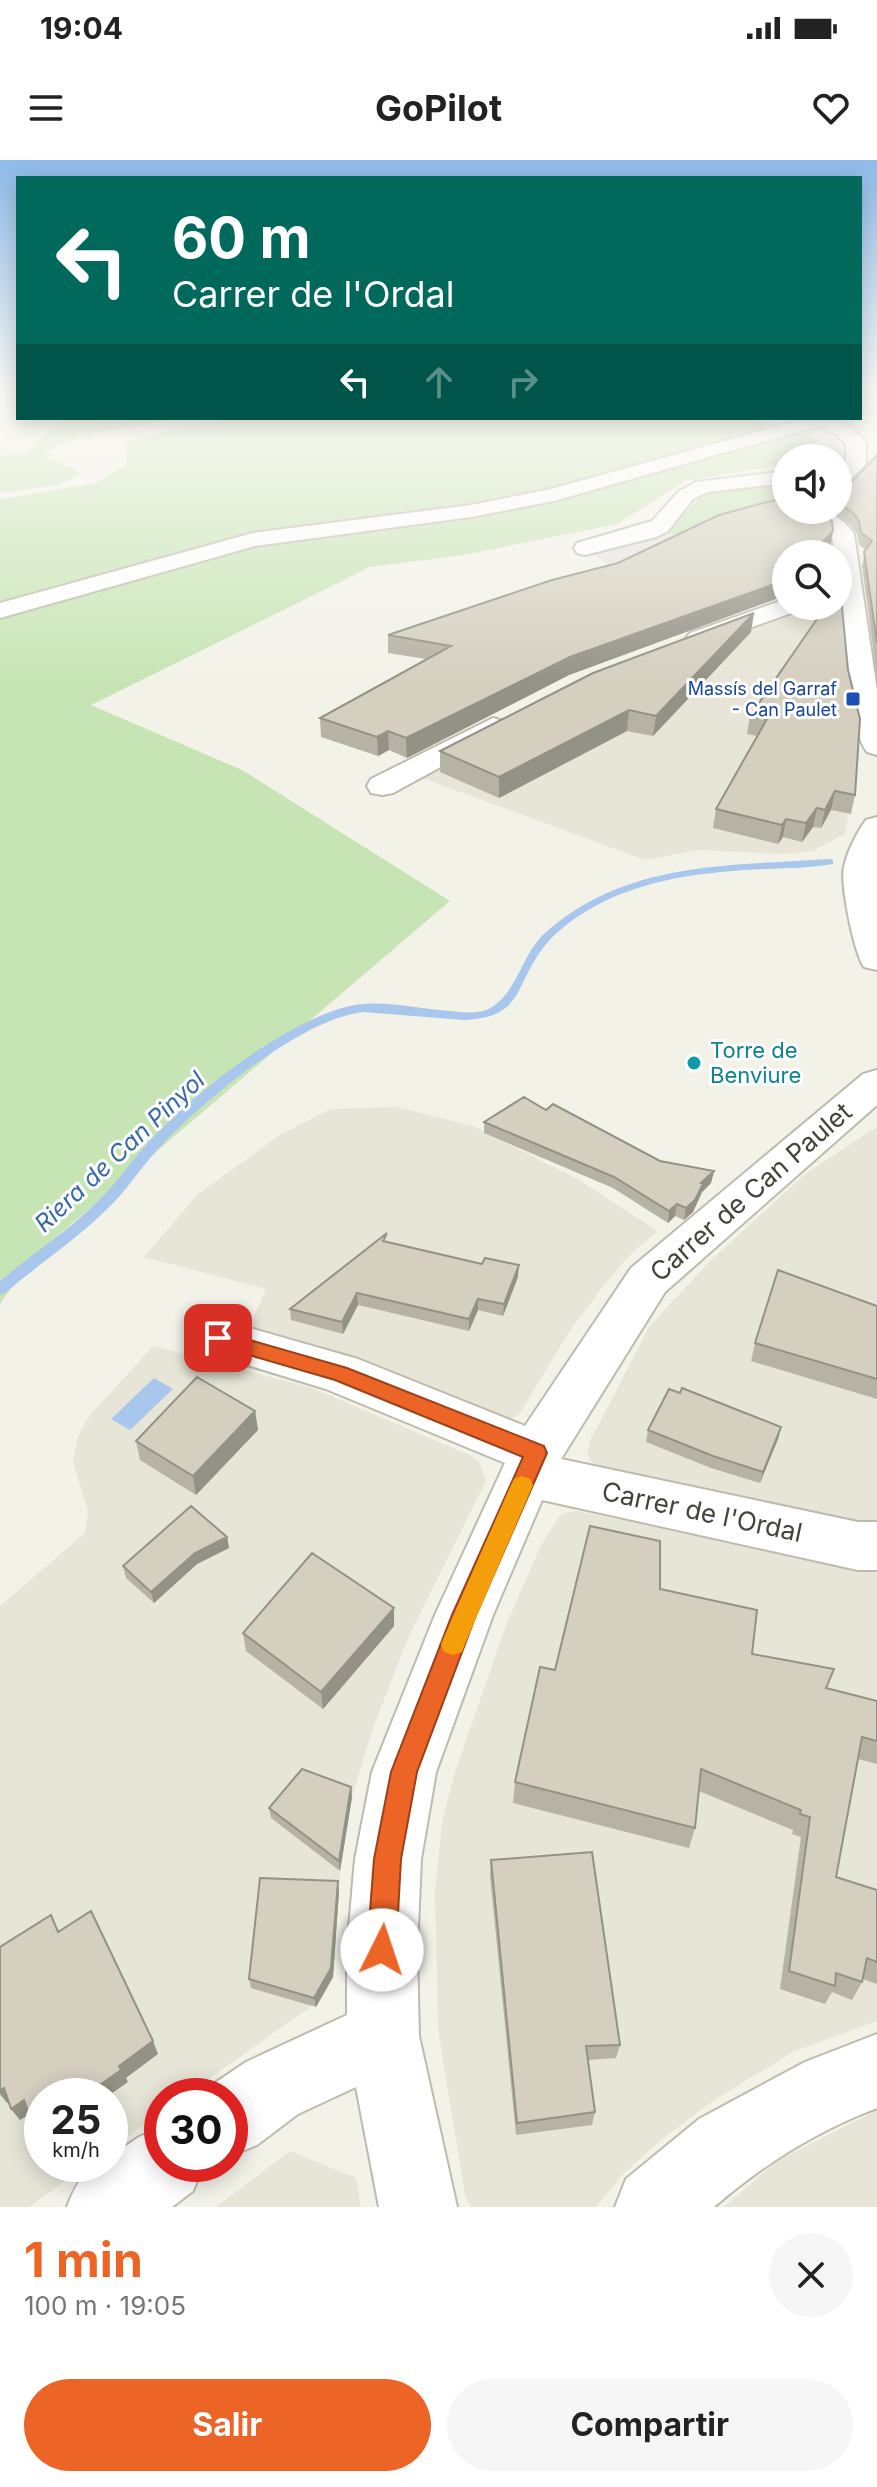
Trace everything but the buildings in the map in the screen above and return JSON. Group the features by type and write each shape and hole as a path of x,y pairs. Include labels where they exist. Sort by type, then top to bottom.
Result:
{"street":[{"path":"0,611 253,540 527,502 568,491"},
{"path":"585,548 630,540 660,526 686,495 694,491"},
{"path":"831,524 841,530 841,540"},
{"path":"673,647 772,612"},
{"path":"850,620 874,732"},
{"path":"382,786 522,712"},
{"path":"877,827 860,868 869,931 877,959"},
{"name":"Carrer de Can Paulet","path":"418,2207 383,2036 382,1950 388,1859 404,1772 464,1615 531,1463 648,1280 877,1083"},
{"name":"Carrer de l'Ordal","path":"218,1338 340,1373 531,1463 858,1546 877,1546"},
{"path":"248,2105 272,2088 383,2036"},
{"path":"654,2207 726,2146 831,2088 877,2071"},
{"path":"106,2207 144,2180"}],"shaded area":[{"path":"667,533 702,538 610,566 591,552"},
{"path":"777,620 838,620 853,786 845,834 813,851 784,854 698,850 645,860 422,778 665,661"},
{"path":"397,1107 473,1126 577,1179 658,1231 631,1254 608,1280 569,1332 520,1413 510,1420 254,1331 252,1321 266,1289 144,1257 197,1195 280,1135 330,1109"},
{"path":"877,1127 877,1527 593,1464 587,1453 589,1443 649,1327 708,1263 804,1175"},
{"path":"153,1346 312,1388 472,1456 480,1463 486,1481 408,1638 372,1731 352,1797 340,1871 334,1967 327,1990 320,2000 210,2078 144,2078 144,2125 128,2136 128,2078 24,2078 24,2182 64,2182 29,2207 0,2207 0,1606 85,1533 88,1511 73,1463 78,1436 90,1415"},
{"path":"577,1511 877,1573 877,2021 795,2051 717,2098 661,2140 623,2174 596,2207 471,2207 465,2195 438,2029 435,1893 442,1822 455,1772 505,1628 540,1547 558,1518 564,1513"},
{"path":"877,2110 877,2207 724,2207 777,2161"},
{"path":"290,2151 356,2178 361,2207 216,2207"}],"green space":[{"path":"51,491 670,491 617,524 464,555 370,567 91,705 242,770 450,901 34,1256 0,1304 0,499"},
{"path":"720,491 772,491 772,504 702,538 667,533 698,499 709,492"}],"water":[{"path":"154,1378 173,1389 130,1430 111,1419"}],"waterway":[{"name":"Riera de Can Pinyol","path":"0,1289 99,1209 167,1131 215,1090 271,1049 324,1018 363,1008 464,1016 492,1012 513,992 545,939 583,908 615,892 684,873 829,862"}],"slow traffic":[{"path":"453,1644 522,1485"}],"place":[{"name":"Massís del Garraf - Can Paulet","path":"853,699"},
{"name":"Torre de Benviure","path":"694,1063"}],"route":[{"path":"218,1338 340,1373 536,1453 464,1615 404,1772 388,1859 382,1950"}]}
